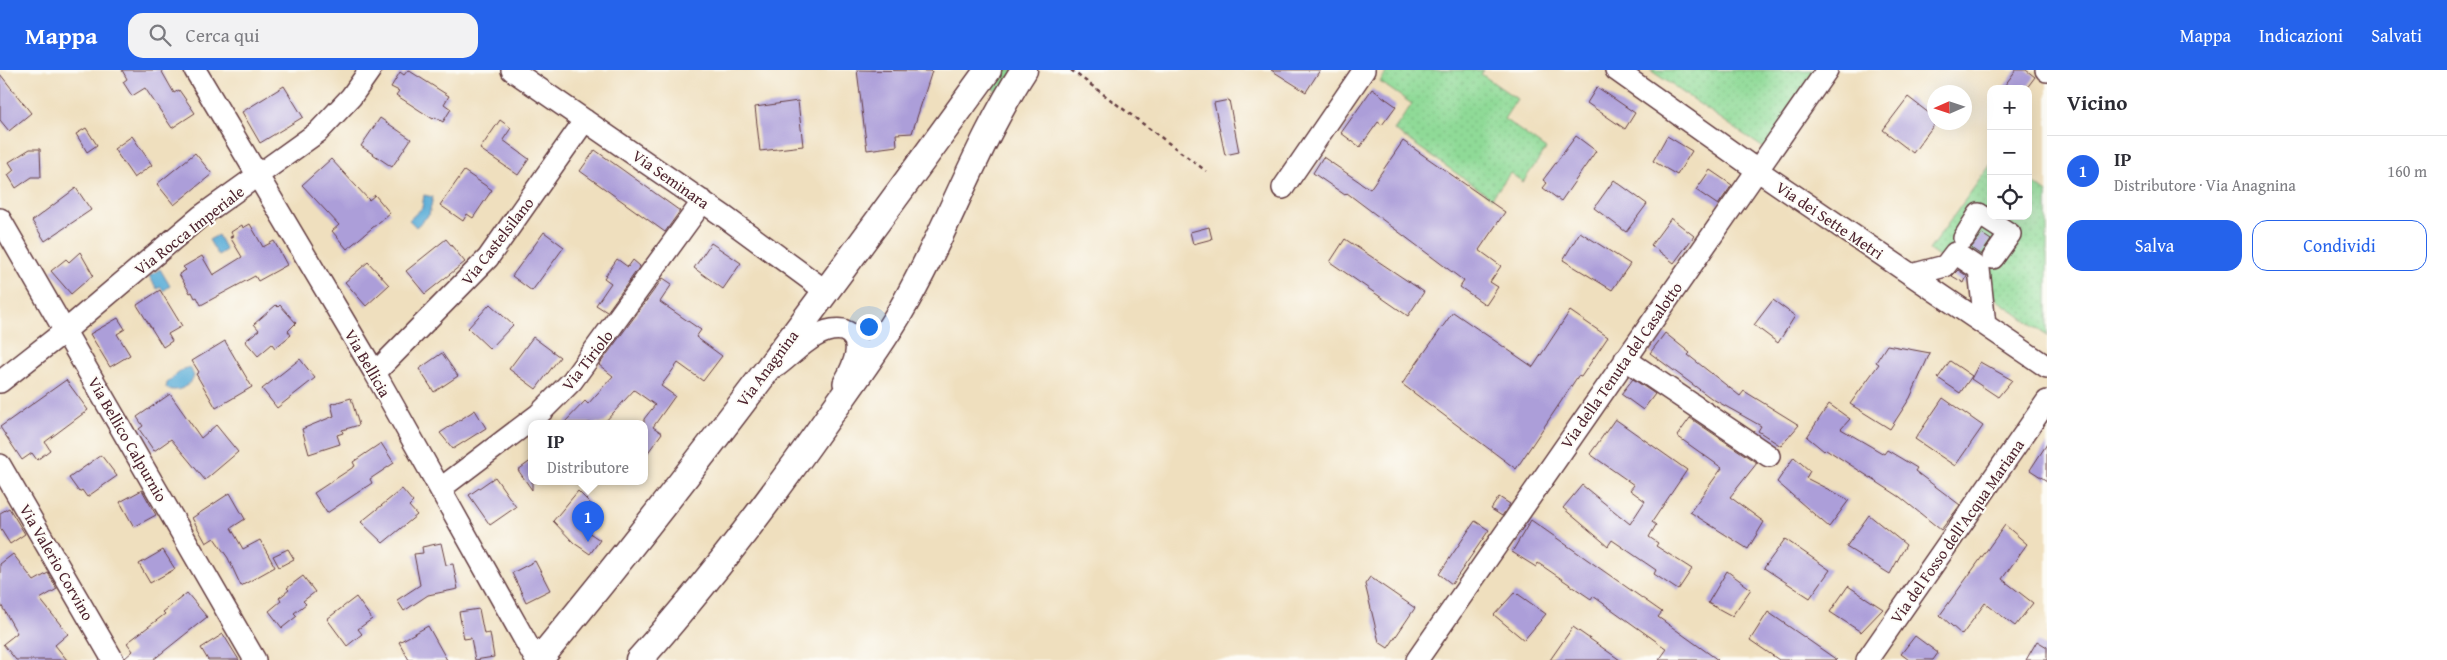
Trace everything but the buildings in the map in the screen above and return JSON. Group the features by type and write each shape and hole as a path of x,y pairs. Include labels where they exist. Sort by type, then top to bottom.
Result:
{"main road":[{"name":"Via Anagnina","path":"537,660 635,543 826,292 988,70"},
{"path":"639,660 718,566 802,454 901,311 930,257 996,119 1024,70"}],"street":[{"name":"Via Bellicia","path":"195,70 375,373 537,660"},
{"name":"Via Rocca Imperiale","path":"0,382 65,331 202,216 327,124 351,97 370,70"},
{"name":"Via Seminara","path":"512,70 703,201 826,292"},
{"path":"1283,188 1364,70"},
{"name":"Via dei Sette Metri","path":"1616,70 1757,170 2047,368"},
{"name":"Via della Tenuta del Casalotto","path":"1417,660 1827,70"},
{"name":"Via Castelsilano","path":"375,373 488,258 585,120"},
{"name":"Via Tiriolo","path":"531,420 572,381 703,201"},
{"path":"1910,275 1945,266 1960,246 1979,214 2010,234 1979,280"},
{"name":"Via Bellico Calpurnio","path":"0,219 255,660"},
{"path":"1960,246 1993,258"},
{"path":"1960,246 1979,269 1985,325"},
{"path":"757,381 821,333 840,329 850,333 855,339 857,349 851,371 802,454"},
{"path":"1625,359 1769,456"},
{"name":"Via del Fosso dell'Acqua Mariana","path":"1867,660 2047,401"},
{"name":"Via Tiriolo","path":"440,489 528,422"},
{"name":"Via Valerio Corvino","path":"0,465 113,660"}],"path":[{"path":"1071,70 1206,171"}],"green space":[{"path":"1000,70 1015,70 999,93 989,86"},
{"path":"1388,70 1484,70 1481,74 1517,99 1504,119 1546,149 1523,182 1510,173 1492,198 1394,130 1412,104 1380,82"},
{"path":"1650,70 1818,70 1765,149"},
{"path":"1987,170 1987,220 2032,220 2032,182 2047,193 2047,336 1929,250"}],"water":[{"path":"424,195 433,197 429,215 416,227 409,220 422,208"},
{"path":"218,235 226,250 218,255 209,240"},
{"path":"160,269 170,286 163,291 161,287 157,289 149,276"},
{"path":"190,367 194,376 186,386 174,390 166,388 167,383 183,369"}],"place":[{"name":"IP","path":"588,542"}]}
